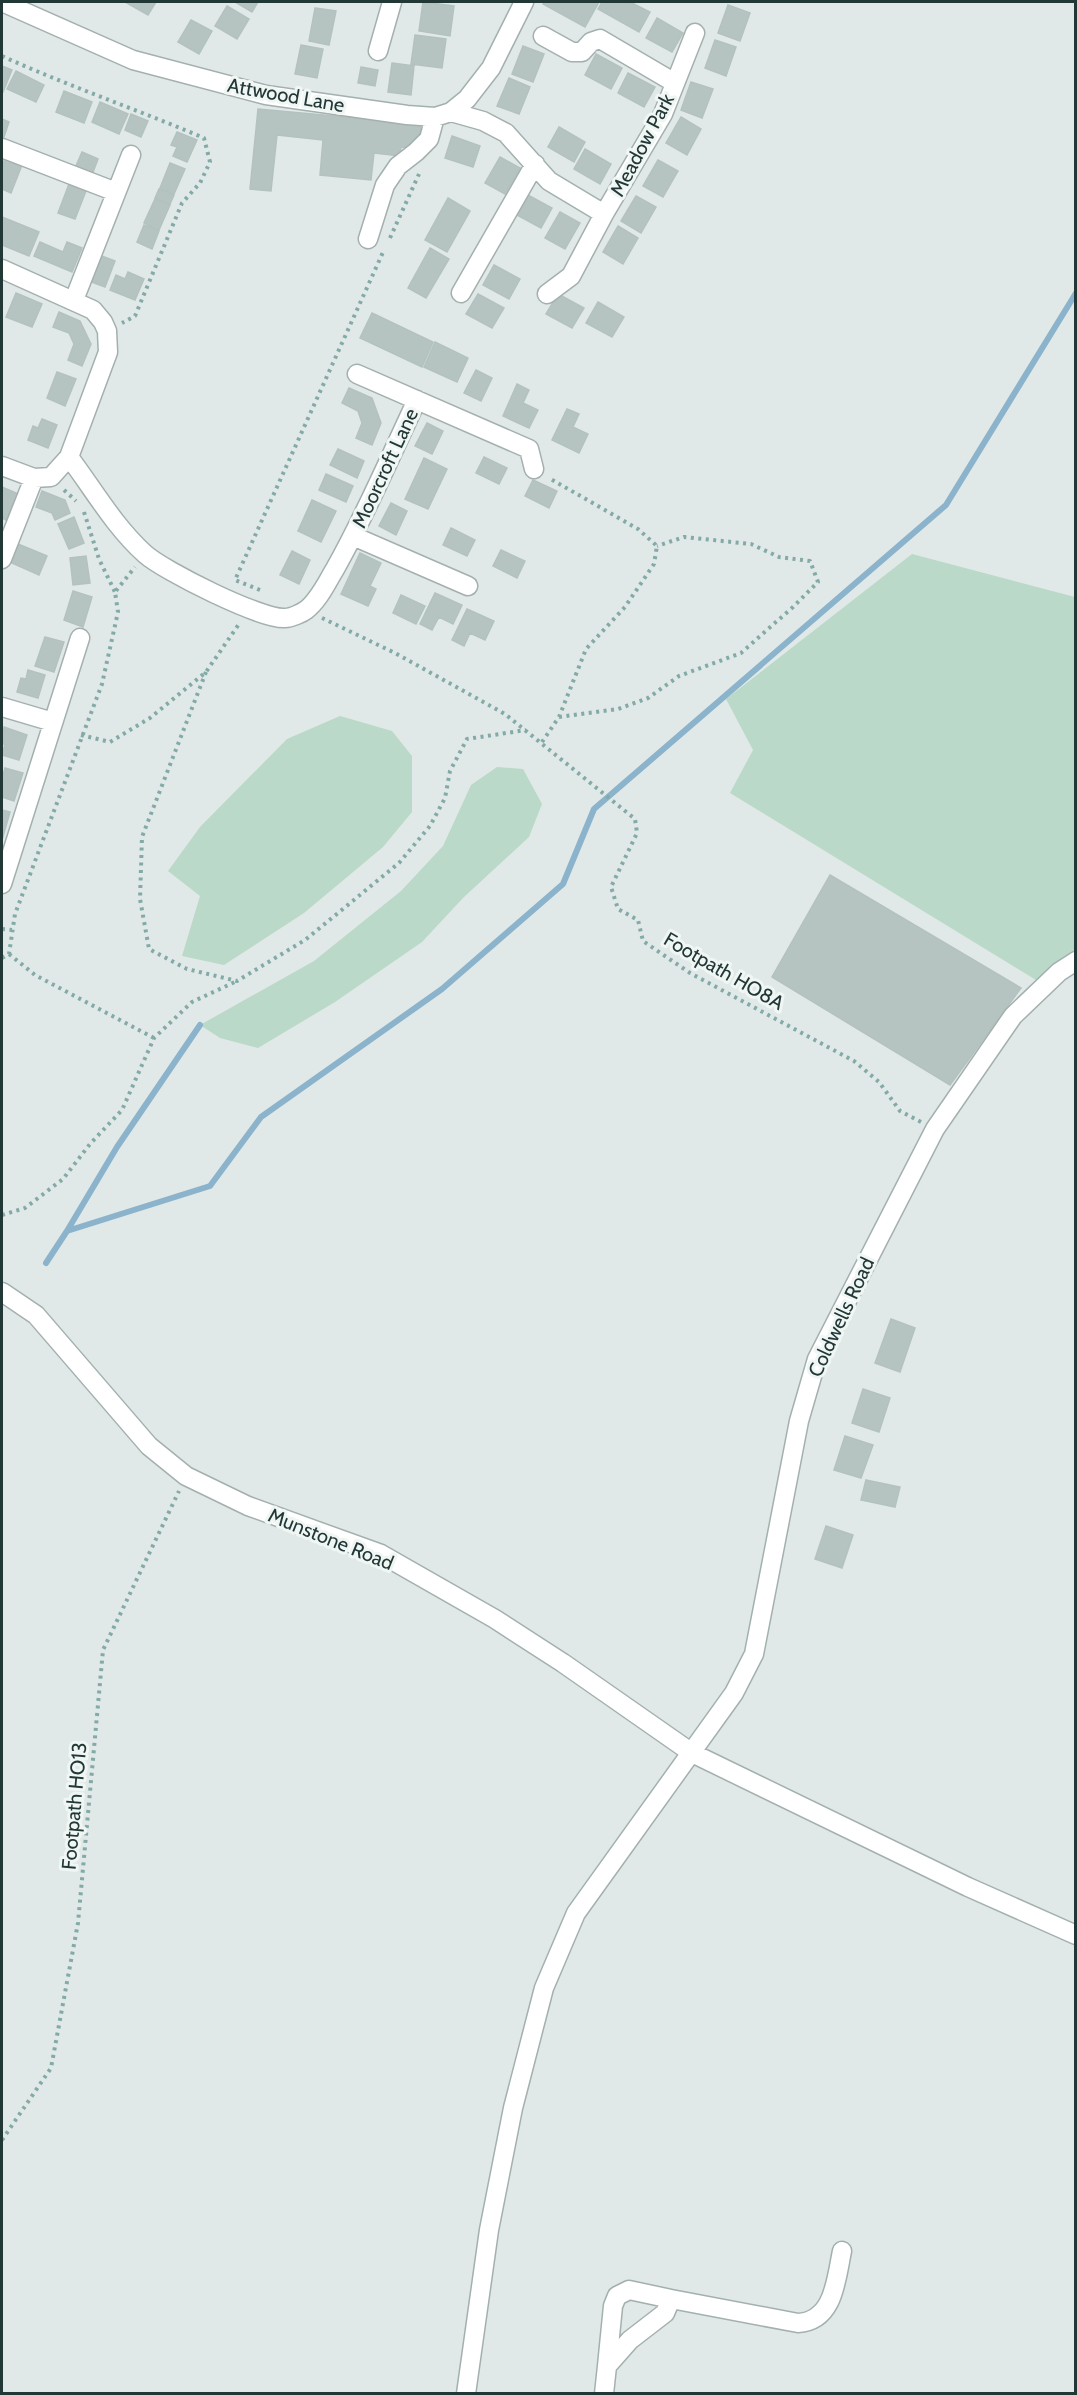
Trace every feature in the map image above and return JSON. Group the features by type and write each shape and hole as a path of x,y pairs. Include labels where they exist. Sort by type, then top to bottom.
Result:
{"street":[{"name":"Attwood Lane","path":"2,2 133,60 266,95 407,115 443,115"},
{"path":"378,51 392,2"},
{"path":"368,239 385,185 398,166 429,140 443,115 467,99 491,68 524,2"},
{"name":"Meadow Park","path":"443,115 483,121 506,133 549,181 604,214 663,114 695,33"},
{"path":"543,36 572,52 582,52 591,42 600,39 675,83"},
{"path":"2,148 116,192"},
{"path":"74,300 130,154"},
{"path":"461,293 535,164"},
{"path":"547,294 571,276 604,214"},
{"path":"2,269 93,310 103,321 107,331 108,352 69,457 42,478 2,559"},
{"name":"Moorcroft Lane","path":"357,374 529,449 534,469"},
{"name":"Moorcroft Lane","path":"69,457 97,494 116,525 146,556 183,578 267,616 286,618 306,610 321,592 353,536 417,400"},
{"path":"2,466 42,478"},
{"name":"Moorcroft Lane","path":"353,536 468,586"},
{"path":"2,884 80,638"},
{"path":"2,707 53,722"},
{"name":"Coldwells Road","path":"465,2394 489,2230 513,2108 544,1988 576,1913 734,1693 754,1654 799,1421 817,1359 935,1129 1013,1016 1059,972 1076,961"},
{"name":"Munstone Road","path":"2,1292 36,1315 149,1446 186,1476 248,1506 381,1554 495,1619 563,1663 692,1753 968,1887 1076,1935"},
{"path":"604,2394 613,2306 617,2296 630,2290 798,2323 810,2322 824,2311 832,2299 842,2251"},
{"path":"607,2366 630,2340 665,2313 670,2299"}],"path":[{"path":"534,469 638,529 657,546"},
{"path":"9,954 15,914 102,684 118,612 115,592 99,559 82,508 42,478"},
{"path":"559,717 618,709 648,698 679,675 741,653 794,608 818,582 810,561 779,557 751,544 684,537 657,546"},
{"path":"542,742 559,717 586,649 626,607 654,564 657,546"},
{"path":"115,592 146,556"},
{"path":"237,981 187,969 149,949 140,899 142,837 206,672 250,608 259,590"},
{"path":"81,735 110,742 150,718 206,672"},
{"path":"2,1215 25,1208 63,1179 90,1144 122,1110 154,1038 192,1002 237,981 305,940 399,863 430,826 445,798 450,771 467,739 527,730"},
{"name":"Footpath HO8A","path":"603,795 635,819 637,833 611,887 618,909 638,920 643,941 690,973 854,1061 879,1082 900,1111 935,1129"},
{"path":"2,929 12,930"},
{"path":"9,954 35,975 154,1038"},
{"path":"2,958 9,954"},
{"name":"Footpath HO13","path":"2,2140 51,2068 78,1923 103,1650 186,1476"}],"green space":[{"path":"912,554 1075,597 1075,954 1036,980 730,793 753,750 726,699"},
{"path":"340,716 392,731 412,756 412,812 383,847 304,913 224,965 182,956 200,896 168,871 200,827 287,739"},
{"path":"497,767 523,769 542,804 529,837 463,898 422,942 335,1002 258,1048 220,1038 200,1025 314,961 401,891 443,846 471,785"}],"building":[{"path":"125,2 156,2 148,15"},
{"path":"235,2 258,2 252,12"},
{"path":"423,2 454,6 450,36 419,31"},
{"path":"544,2 599,2 585,27 543,4"},
{"path":"602,2 630,2 650,12 639,32 598,9"},
{"path":"728,5 750,13 740,41 718,33"},
{"path":"227,6 249,19 237,39 215,26"},
{"path":"315,8 336,11 329,45 309,41"},
{"path":"657,18 683,33 672,52 646,38"},
{"path":"191,20 212,31 199,54 178,42"},
{"path":"415,35 446,39 442,68 411,64"},
{"path":"715,40 736,47 726,76 705,68"},
{"path":"301,45 323,49 317,78 295,74"},
{"path":"523,46 544,54 533,82 512,74"},
{"path":"596,54 622,68 611,89 585,75"},
{"path":"392,63 414,66 411,95 388,92"},
{"path":"2,66 12,70 3,92 2,91"},
{"path":"361,67 378,70 375,86 358,83"},
{"path":"16,71 44,85 36,102 7,89"},
{"path":"628,73 655,87 644,107 618,93"},
{"path":"509,78 530,87 519,114 497,106"},
{"path":"691,82 713,89 702,118 681,110"},
{"path":"64,91 92,102 84,123 56,112"},
{"path":"100,102 128,114 119,134 92,122"},
{"path":"258,109 421,124 418,149 401,147 400,156 374,153 371,180 320,175 323,140 277,135 271,191 250,189"},
{"path":"131,114 148,121 141,137 125,130"},
{"path":"681,117 701,129 687,155 666,143"},
{"path":"2,119 9,122 3,140 2,140"},
{"path":"559,127 585,142 574,162 548,147"},
{"path":"177,132 197,140 187,162 173,156 177,147 171,145"},
{"path":"452,136 480,146 473,167 445,158"},
{"path":"585,149 611,164 600,184 574,169"},
{"path":"82,152 98,159 92,175 75,168"},
{"path":"500,157 520,168 505,194 485,183"},
{"path":"5,158 22,165 11,193 2,189 2,167"},
{"path":"658,160 678,171 663,197 643,186"},
{"path":"170,163 185,169 174,194 160,188"},
{"path":"69,184 86,191 75,219 58,213"},
{"path":"159,189 174,195 170,204 155,198"},
{"path":"526,194 552,208 541,228 515,214"},
{"path":"636,196 656,207 641,233 621,221"},
{"path":"448,198 470,211 447,252 425,240"},
{"path":"155,199 170,205 159,230 144,223"},
{"path":"560,212 580,223 565,249 545,238"},
{"path":"2,217 39,232 29,256 2,245"},
{"path":"144,225 159,231 152,249 137,242"},
{"path":"618,226 638,238 623,264 603,252"},
{"path":"40,242 63,252 67,242 82,248 72,272 34,256"},
{"path":"430,248 449,259 426,298 408,288"},
{"path":"99,255 115,261 105,287 89,281"},
{"path":"494,265 520,279 509,299 483,285"},
{"path":"128,272 144,279 135,300 110,290 116,275 125,279"},
{"path":"16,293 42,304 32,327 6,317"},
{"path":"478,294 504,308 492,328 466,314"},
{"path":"558,294 584,308 572,328 546,314"},
{"path":"598,302 624,317 612,337 586,323"},
{"path":"59,312 80,321 91,344 82,366 68,360 74,344 69,333 53,327"},
{"path":"372,313 433,342 422,367 360,338"},
{"path":"435,342 468,358 457,382 424,367"},
{"path":"476,370 492,378 481,401 464,393"},
{"path":"57,372 76,379 65,406 47,398"},
{"path":"517,384 529,390 523,403 538,410 529,428 503,416"},
{"path":"349,388 372,398 381,423 372,445 356,438 362,423 358,411 342,403"},
{"path":"567,409 579,414 573,427 588,434 579,453 552,440"},
{"path":"42,419 57,425 48,448 28,440 33,426 38,428"},
{"path":"427,423 443,431 432,454 415,446"},
{"path":"338,449 364,461 357,478 330,465"},
{"path":"484,457 507,468 499,484 476,473"},
{"path":"424,458 447,469 428,509 405,499"},
{"path":"326,474 353,486 346,502 319,490"},
{"path":"533,480 557,491 549,508 525,496"},
{"path":"2,487 18,494 6,520 2,518"},
{"path":"42,491 65,500 70,513 55,520 52,513 36,507"},
{"path":"312,500 336,511 321,542 298,531"},
{"path":"391,503 407,511 396,535 379,526"},
{"path":"74,517 84,543 69,549 58,524"},
{"path":"451,528 475,540 467,556 443,545"},
{"path":"18,544 47,556 39,575 10,562"},
{"path":"501,550 525,561 517,578 493,566"},
{"path":"292,551 310,560 299,584 280,575"},
{"path":"360,553 381,563 370,586 376,589 368,606 341,594"},
{"path":"86,556 90,583 73,585 70,558"},
{"path":"73,591 92,597 83,627 64,620"},
{"path":"435,593 462,605 453,624 439,617 432,630 420,624"},
{"path":"401,595 425,606 416,624 393,613"},
{"path":"467,609 494,621 485,640 470,633 464,646 452,640"},
{"path":"45,637 64,642 54,672 35,666"},
{"path":"28,670 45,675 38,698 17,692 21,678 26,679"},
{"path":"4,727 27,735 19,760 2,755 5,744 2,744"},
{"path":"5,768 23,773 14,801 2,797 2,779"},
{"path":"2,810 10,812 2,840"},
{"path":"830,875 1021,988 950,1085 772,977"},
{"path":"891,1319 915,1328 900,1372 875,1363"},
{"path":"863,1389 890,1398 879,1432 852,1423"},
{"path":"845,1436 873,1445 861,1478 834,1470"},
{"path":"866,1480 900,1487 895,1507 861,1500"},
{"path":"826,1526 853,1535 842,1568 815,1559"}],"waterway":[{"path":"46,1263 67,1231 210,1186 261,1117 442,989 563,884 594,809 946,505 1076,293"},
{"path":"67,1231 117,1147 200,1025"}]}
